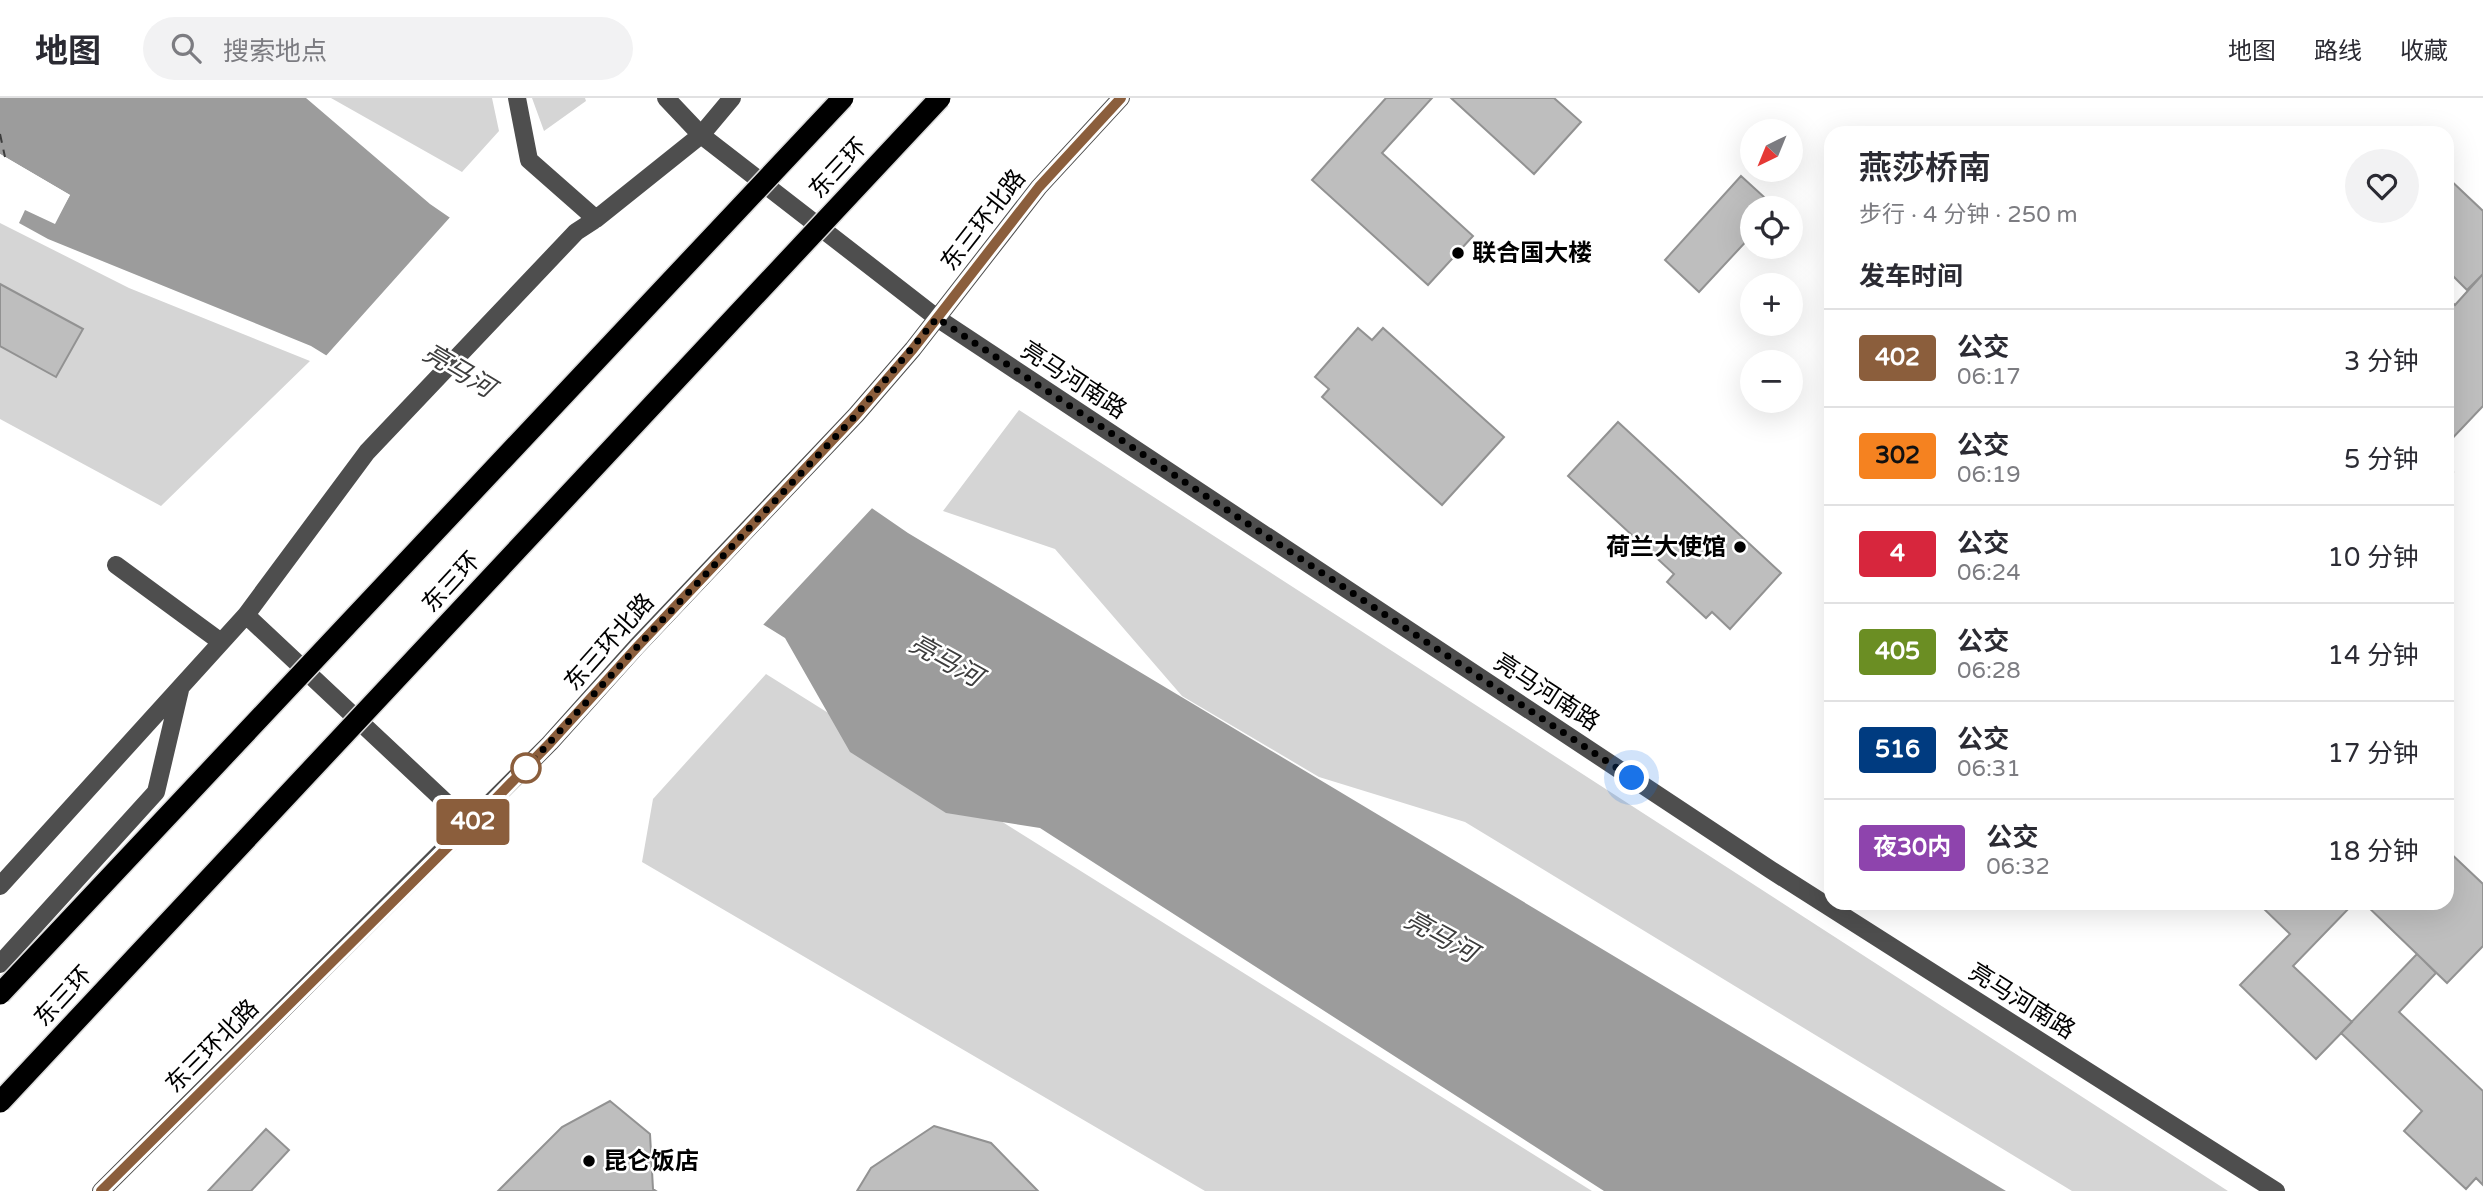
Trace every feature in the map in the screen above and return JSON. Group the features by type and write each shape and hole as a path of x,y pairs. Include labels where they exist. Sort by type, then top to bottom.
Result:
{"highway":[{"name":"东三环","path":"0,995 843,98"},
{"name":"东三环","path":"0,1102 940,98"}],"street":[{"path":"517,98 529,160 596,219"},
{"name":"亮马河南路","path":"666,98 701,135 937,318 1824,904"},
{"path":"0,886 246,615 367,452 576,232 701,135 732,98"},
{"name":"东三环北路","path":"101,1191 550,743 856,415 937,318 1039,187 1121,98"},
{"path":"116,565 221,642"},
{"path":"246,615 470,825"},
{"path":"0,964 156,792 181,687"},
{"name":"亮马河南路","path":"1834,910 2276,1191"}],"shaded area":[{"path":"331,98 492,98 499,131 462,172"},
{"path":"532,98 585,98 586,101 544,131"},
{"path":"0,223 129,288 310,361 161,506 0,419"},
{"path":"1019,410 2228,1191 2072,1191 1465,822 1319,777 1182,696 1055,549 943,511"},
{"path":"766,674 1592,1191 1205,1191 642,862 653,799"}],"water":[{"name":"亮马河","path":"0,98 306,98 430,204 908,533 2006,1191 1604,1191 1040,828 946,813 850,752 785,638 311,346 48,239 19,223 25,210 55,224 70,195 0,154"}],"pier":[{"path":"0,154 70,195 58,216 56,215 65,196 0,158"},
{"path":"452,215 875,505 761,627 324,358"}],"building":[{"path":"1386,98 1432,98 1382,153 1473,236 1428,285 1312,180"},
{"path":"1451,98 1554,98 1581,122 1534,174"},
{"path":"1740,177 1740,182 1748,182 1763,196 1740,196 1740,248 1699,292 1665,260"},
{"path":"2454,184 2483,211 2483,274 2467,290 2454,277"},
{"path":"2483,274 2483,406 2454,437 2454,304"},
{"path":"0,284 83,329 56,377 0,346"},
{"path":"1358,328 1372,340 1383,328 1504,437 1442,505 1322,397 1329,389 1315,377"},
{"path":"1618,422 1781,573 1730,629 1712,612 1706,618 1667,582 1674,574 1568,476"},
{"path":"2454,857 2483,884 2483,946 2447,983 2371,910 2454,910"},
{"path":"2265,910 2347,910 2293,966 2352,1022 2316,1059 2240,985 2290,934"},
{"path":"2417,954 2436,973 2399,1012 2483,1091 2483,1185 2476,1178 2466,1189 2404,1131 2422,1111 2341,1033"},
{"name":"昆仑饭店","path":"610,1101 650,1134 653,1189 656,1191 498,1191 562,1127"},
{"path":"934,1126 991,1143 1038,1191 857,1191 871,1168"},
{"path":"266,1129 289,1150 251,1191 208,1191"}],"ferry route":[{"path":"0,134 5,157"}],"bus line":[{"name":"402","path":"101,1191 550,743 856,415 913,349 1039,187 1121,98"}],"place":[{"name":"联合国大楼","path":"1458,253"},
{"name":"荷兰大使馆","path":"1740,547"},
{"name":"昆仑饭店","path":"589,1161"}],"route":[{"path":"526,768 856,415 937,318 1632,778"}]}
